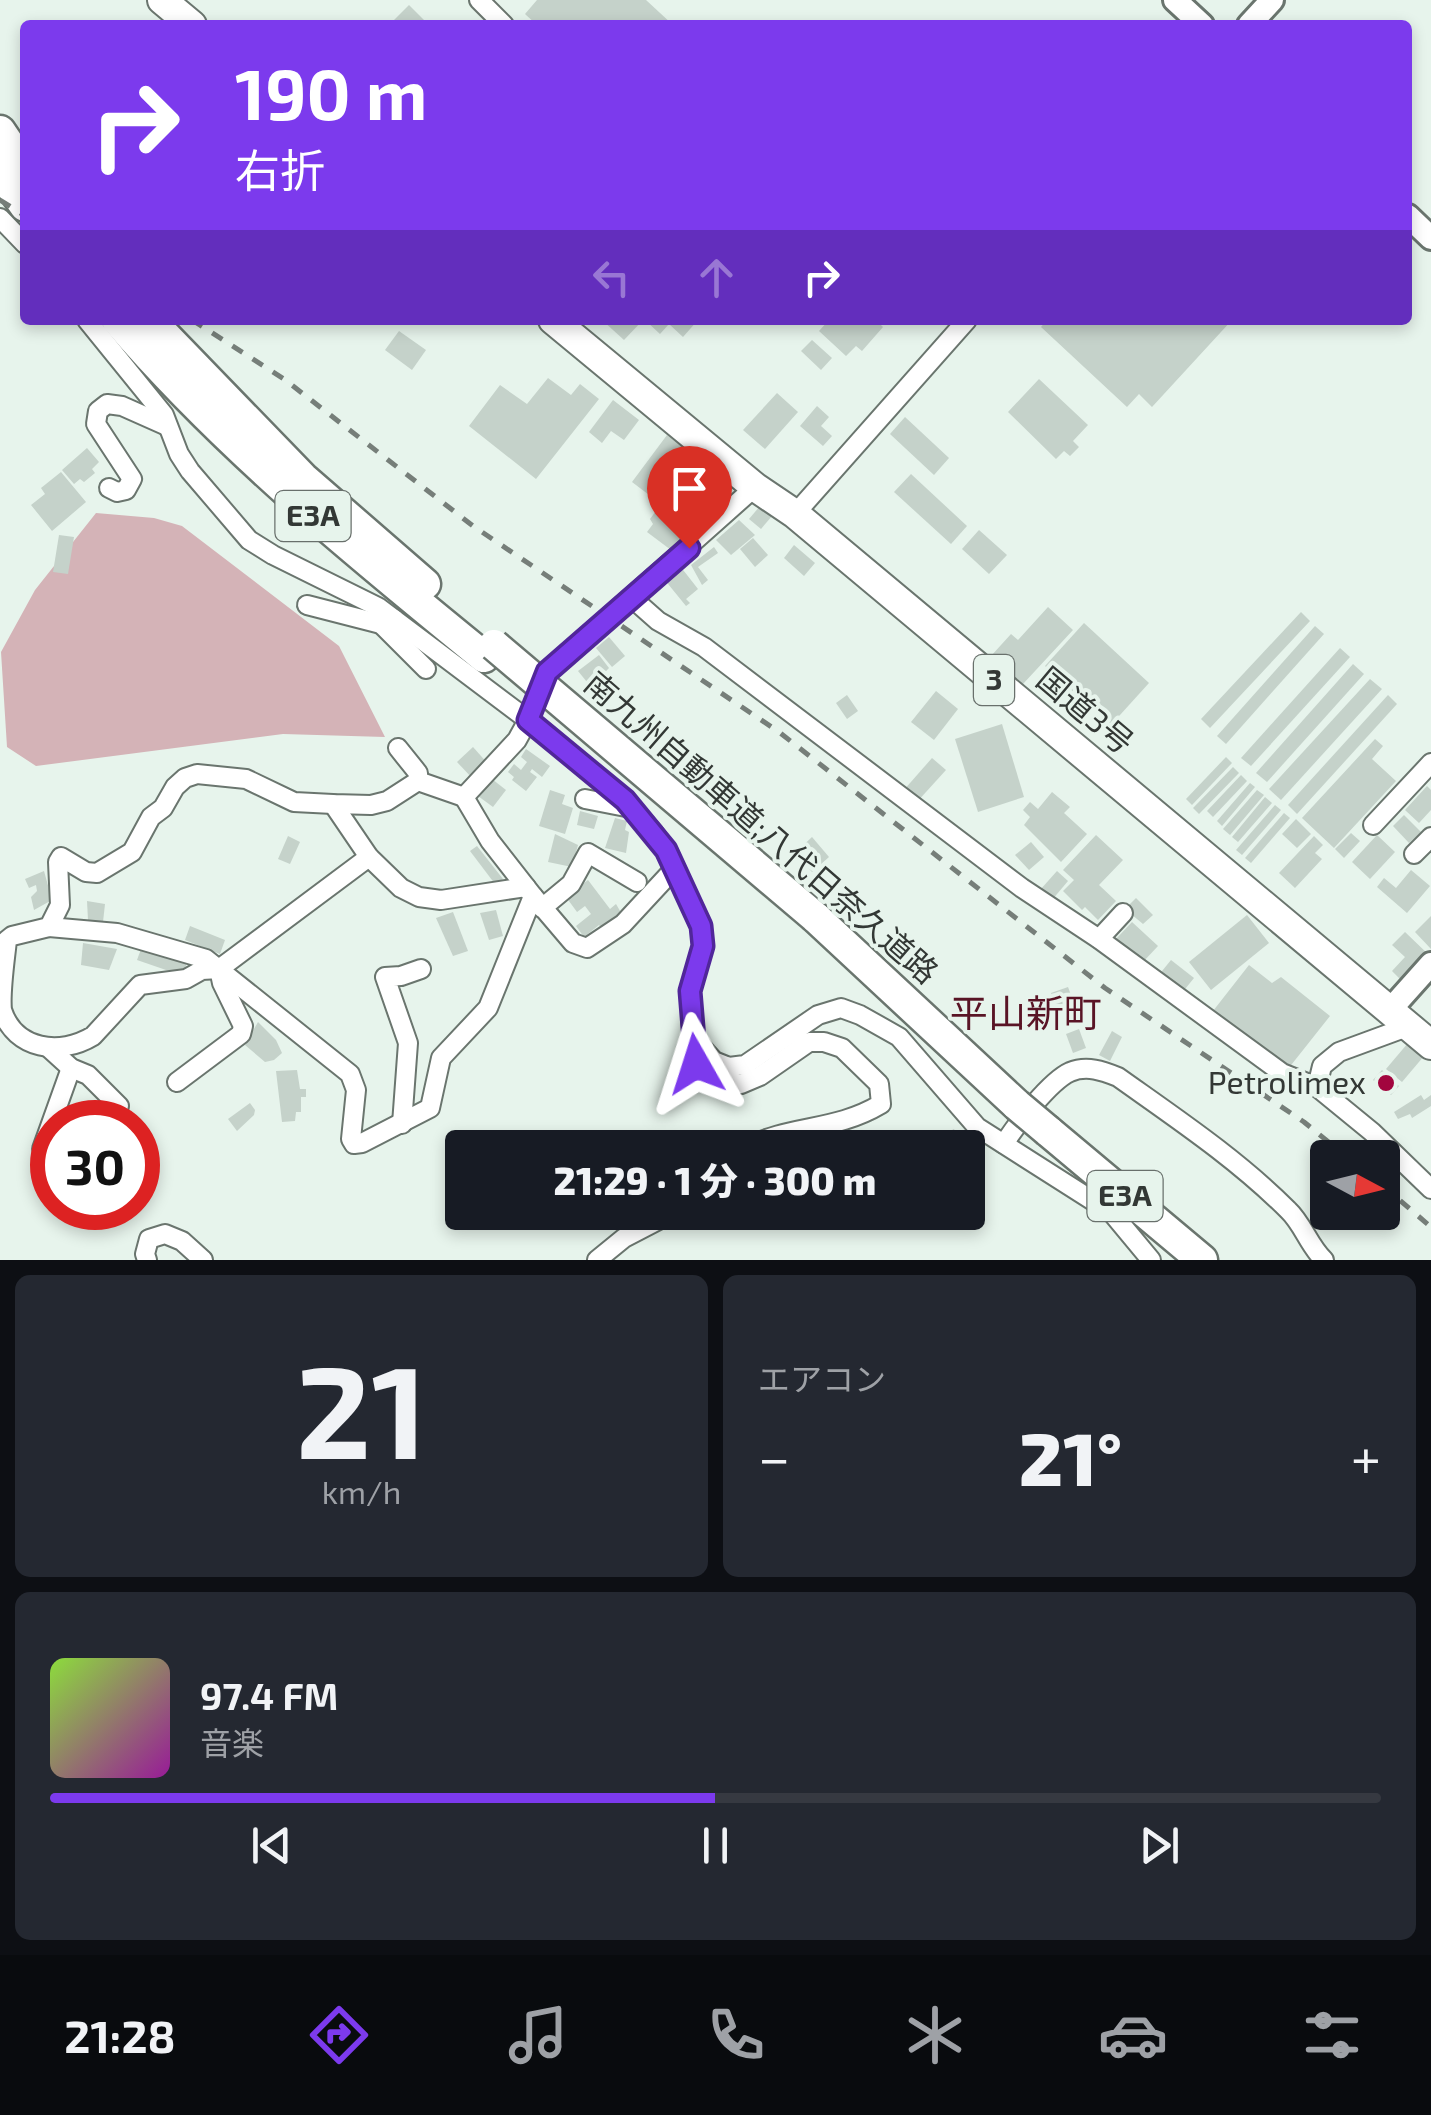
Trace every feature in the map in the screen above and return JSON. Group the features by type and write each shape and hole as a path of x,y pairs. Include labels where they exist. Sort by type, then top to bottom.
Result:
{"highway":[{"path":"162,0 186,20"},
{"path":"0,131 20,161"},
{"path":"0,171 20,199"},
{"name":"南九州自動車道;八代日奈久道路","path":"124,325 162,353 303,478 489,651 812,922 1048,1132 1202,1260"},
{"name":"南九州自動車道;八代日奈久道路","path":"152,325 162,353"},
{"name":"国道3号","path":"560,325 755,486 796,514 1431,1045"}],"street":[{"path":"480,0 499,20"},
{"path":"1175,0 1197,20"},
{"path":"1253,20 1272,0"},
{"path":"0,218 20,239"},
{"path":"1412,220 1431,238"},
{"path":"90,325 164,416 190,471 250,540 378,607 426,669"},
{"path":"796,514 962,325"},
{"path":"109,488 116,492 126,490 132,479 96,424 98,411 106,404 122,406 167,426"},
{"path":"464,798 516,740 547,672 755,486"},
{"path":"632,598 658,621 704,647 1022,888 1100,939 1282,1073 1317,1087 1431,1188"},
{"path":"307,605 388,621 528,720 665,838 674,869 701,926 703,946 690,991 696,1064 707,1078 720,1084 742,1084 810,1042 824,1042 842,1048 879,1084 881,1104 860,1116 822,1128 797,1130"},
{"path":"398,748 418,773 418,781"},
{"path":"1373,825 1431,763"},
{"path":"49,927 60,906 60,857 86,872 97,872 132,852 150,817 163,808 185,778 196,774 246,779 294,802 371,805 387,801 418,781"},
{"path":"418,781 464,798 483,831 534,897 573,943 586,948 623,924 674,869"},
{"path":"585,799 632,808"},
{"path":"334,804 369,857 401,888 419,898 534,897 571,884 588,853 637,882"},
{"path":"483,831 503,826"},
{"path":"1414,854 1431,837"},
{"path":"49,1048 84,1042 93,1036 140,985 186,979 202,970 219,970 369,857"},
{"path":"114,1100 88,1075 72,1068 49,1048 28,1042 13,1031 0,1007 7,940 12,936 49,927 117,933 206,959 350,1074 356,1090 350,1140 354,1144 430,1108 441,1058 488,1008 534,897"},
{"path":"1100,939 1123,913"},
{"path":"1317,1087 1322,1066 1398,1019 1431,964"},
{"path":"402,1124 408,1043 385,977 421,969"},
{"path":"177,1082 240,1034 243,1026 219,970"},
{"path":"696,1040 714,1061 729,1067 745,1065 818,1015 841,1008 860,1015 898,1038 977,1126 1112,1213 1151,1260"},
{"path":"60,1100 72,1068"},
{"path":"1004,1144 1045,1094 1069,1072 1091,1068 1118,1076 1222,1151 1292,1213 1324,1260"},
{"path":"598,1260 639,1230"},
{"path":"147,1260 144,1254 149,1239 165,1234 182,1241 204,1260"}],"shaded area":[{"path":"96,513 154,518 182,526 339,646 385,737 283,734 36,766 7,747 1,652 35,590"}],"building":[{"path":"537,0 646,0 668,20 532,20 525,14"},
{"path":"409,5 424,20 394,20"},
{"path":"608,325 638,325 624,340"},
{"path":"650,325 668,325 660,334"},
{"path":"670,325 694,325 683,337"},
{"path":"824,325 883,327 862,351 856,346 846,356 819,331"},
{"path":"1227,325 1152,407 1139,394 1127,407 1041,327"},
{"path":"399,331 426,350 412,370 385,350"},
{"path":"812,340 832,358 821,370 801,351"},
{"path":"548,378 571,395 580,384 599,399 536,479 469,426 500,385 527,404"},
{"path":"1039,379 1088,425 1073,441 1079,447 1070,456 1064,451 1056,459 1008,412"},
{"path":"777,393 798,412 765,449 743,430"},
{"path":"613,400 639,420 624,440 611,431 602,443 589,432"},
{"path":"817,406 829,417 821,426 832,436 823,446 800,426"},
{"path":"905,417 949,458 934,475 890,434"},
{"path":"667,435 718,475 677,531 685,537 671,550 647,532 653,524 650,519 661,504 632,482"},
{"path":"87,448 99,462 92,469 95,473 74,484 62,470"},
{"path":"61,472 86,502 52,531 31,505 45,494 41,488"},
{"path":"911,474 967,526 951,544 894,492"},
{"path":"760,506 772,516 761,529 749,519"},
{"path":"739,520 755,535 731,555 716,540"},
{"path":"979,530 1007,555 989,574 962,549"},
{"path":"59,535 74,537 68,574 53,572"},
{"path":"753,538 768,555 755,567 740,549"},
{"path":"794,545 815,563 804,576 784,558"},
{"path":"714,547 718,553 698,567 708,580 702,585 691,565"},
{"path":"680,566 698,589 686,599 690,603 686,606 664,579"},
{"path":"1048,607 1073,630 1023,684 991,656 1011,634 1018,640"},
{"path":"1301,612 1310,621 1210,728 1201,719"},
{"path":"1084,623 1149,683 1110,726 1045,666"},
{"path":"1315,626 1324,634 1226,744 1217,736"},
{"path":"609,637 625,656 612,667 596,648"},
{"path":"1340,648 1350,657 1251,766 1241,758"},
{"path":"599,655 609,668 591,687 578,671"},
{"path":"1353,664 1364,674 1267,782 1256,773"},
{"path":"1370,679 1382,689 1281,800 1269,789"},
{"path":"936,691 958,709 934,740 911,722"},
{"path":"847,695 858,711 847,719 836,703"},
{"path":"1388,695 1397,704 1297,814 1288,805"},
{"path":"1002,724 1024,797 978,812 955,739"},
{"path":"1375,739 1383,746 1372,759 1396,781 1334,848 1302,818"},
{"path":"473,747 489,765 474,780 457,762"},
{"path":"526,749 550,766 542,777 532,769 530,772 537,777 526,791 508,772 514,764 521,770 527,762 521,757"},
{"path":"1226,757 1232,763 1192,805 1186,799"},
{"path":"932,758 946,770 916,803 903,791"},
{"path":"1233,767 1239,773 1199,814 1193,808"},
{"path":"1241,775 1247,781 1213,817 1207,811"},
{"path":"492,779 506,790 493,807 478,796"},
{"path":"1250,783 1255,787 1222,826 1217,821"},
{"path":"1427,786 1431,790 1431,810 1419,823 1405,810"},
{"path":"550,790 565,795 562,804 573,808 565,834 539,826"},
{"path":"1257,790 1264,795 1230,835 1223,829"},
{"path":"1052,792 1070,807 1064,813 1087,834 1061,862 1024,825 1030,817 1023,810 1030,802 1038,809"},
{"path":"1265,797 1272,803 1238,842 1232,837"},
{"path":"1275,805 1281,810 1242,855 1236,850"},
{"path":"580,811 598,816 594,829 577,825"},
{"path":"1284,813 1290,818 1251,863 1245,858"},
{"path":"1404,815 1421,832 1409,843 1393,826"},
{"path":"615,818 627,821 626,853 605,848"},
{"path":"1296,819 1311,834 1297,848 1282,834"},
{"path":"1351,833 1360,841 1344,858 1335,849"},
{"path":"555,834 578,845 572,867 548,862"},
{"path":"1096,835 1123,860 1099,885 1116,901 1098,920 1063,891 1074,880 1063,870"},
{"path":"1377,835 1395,852 1370,879 1352,862"},
{"path":"288,836 300,842 290,864 278,859"},
{"path":"1314,836 1323,845 1315,853 1322,859 1295,888 1279,873"},
{"path":"812,837 829,857 812,872 795,853"},
{"path":"1031,842 1044,857 1029,870 1015,855"},
{"path":"477,846 503,879 495,884 470,851"},
{"path":"1411,870 1430,886 1407,913 1377,887 1384,878 1396,888"},
{"path":"44,871 52,900 34,910 31,897 37,891 36,885 29,888 25,879"},
{"path":"1057,871 1068,881 1052,900 1040,890"},
{"path":"588,880 610,909 616,904 623,916 605,933 599,925 584,937 576,926 591,914 585,906 577,912 566,897"},
{"path":"1136,898 1153,915 1143,924 1125,909"},
{"path":"87,901 105,904 103,922 88,920"},
{"path":"496,910 503,936 489,940 480,913"},
{"path":"453,912 468,951 453,956 436,918"},
{"path":"1247,915 1269,943 1211,990 1189,962"},
{"path":"1431,916 1431,949 1415,932"},
{"path":"1132,922 1158,946 1142,963 1116,939"},
{"path":"190,926 225,940 220,954 185,940"},
{"path":"1405,932 1430,956 1404,983 1392,971 1405,957 1392,945"},
{"path":"83,943 117,949 109,970 81,965"},
{"path":"141,949 187,963 184,971 166,970 137,960"},
{"path":"1171,960 1194,978 1181,994 1158,976"},
{"path":"1249,965 1272,983 1281,977 1330,1016 1288,1069 1213,1011"},
{"path":"1068,987 1074,1003 1058,1010 1051,993"},
{"path":"258,1022 276,1040 282,1053 274,1060 265,1062 245,1045"},
{"path":"1079,1029 1086,1048 1073,1053 1066,1034"},
{"path":"1112,1031 1122,1037 1110,1061 1099,1055"},
{"path":"1408,1043 1424,1056 1402,1082 1386,1069"},
{"path":"297,1070 300,1089 306,1089 306,1097 301,1097 301,1112 296,1112 295,1121 282,1122 276,1071"},
{"name":"Petrolimex","path":"1382,1070 1399,1086 1391,1095 1373,1080"},
{"path":"1421,1095 1424,1100 1431,1095 1431,1106 1412,1118 1410,1114 1398,1119 1394,1112"},
{"path":"250,1103 254,1115 237,1131 228,1119"}],"railway":[{"path":"0,200 20,213"},
{"path":"200,325 284,379 473,526 779,732 1105,988 1326,1140"},
{"path":"1400,1200 1431,1227"}],"place":[{"name":"Petrolimex","path":"1386,1083"}],"district":[{"name":"平山新町","path":"1026,1014"}],"route":[{"path":"689,548 547,672 528,720 625,800 666,850 701,926 703,946 690,991 696,1064"}]}
